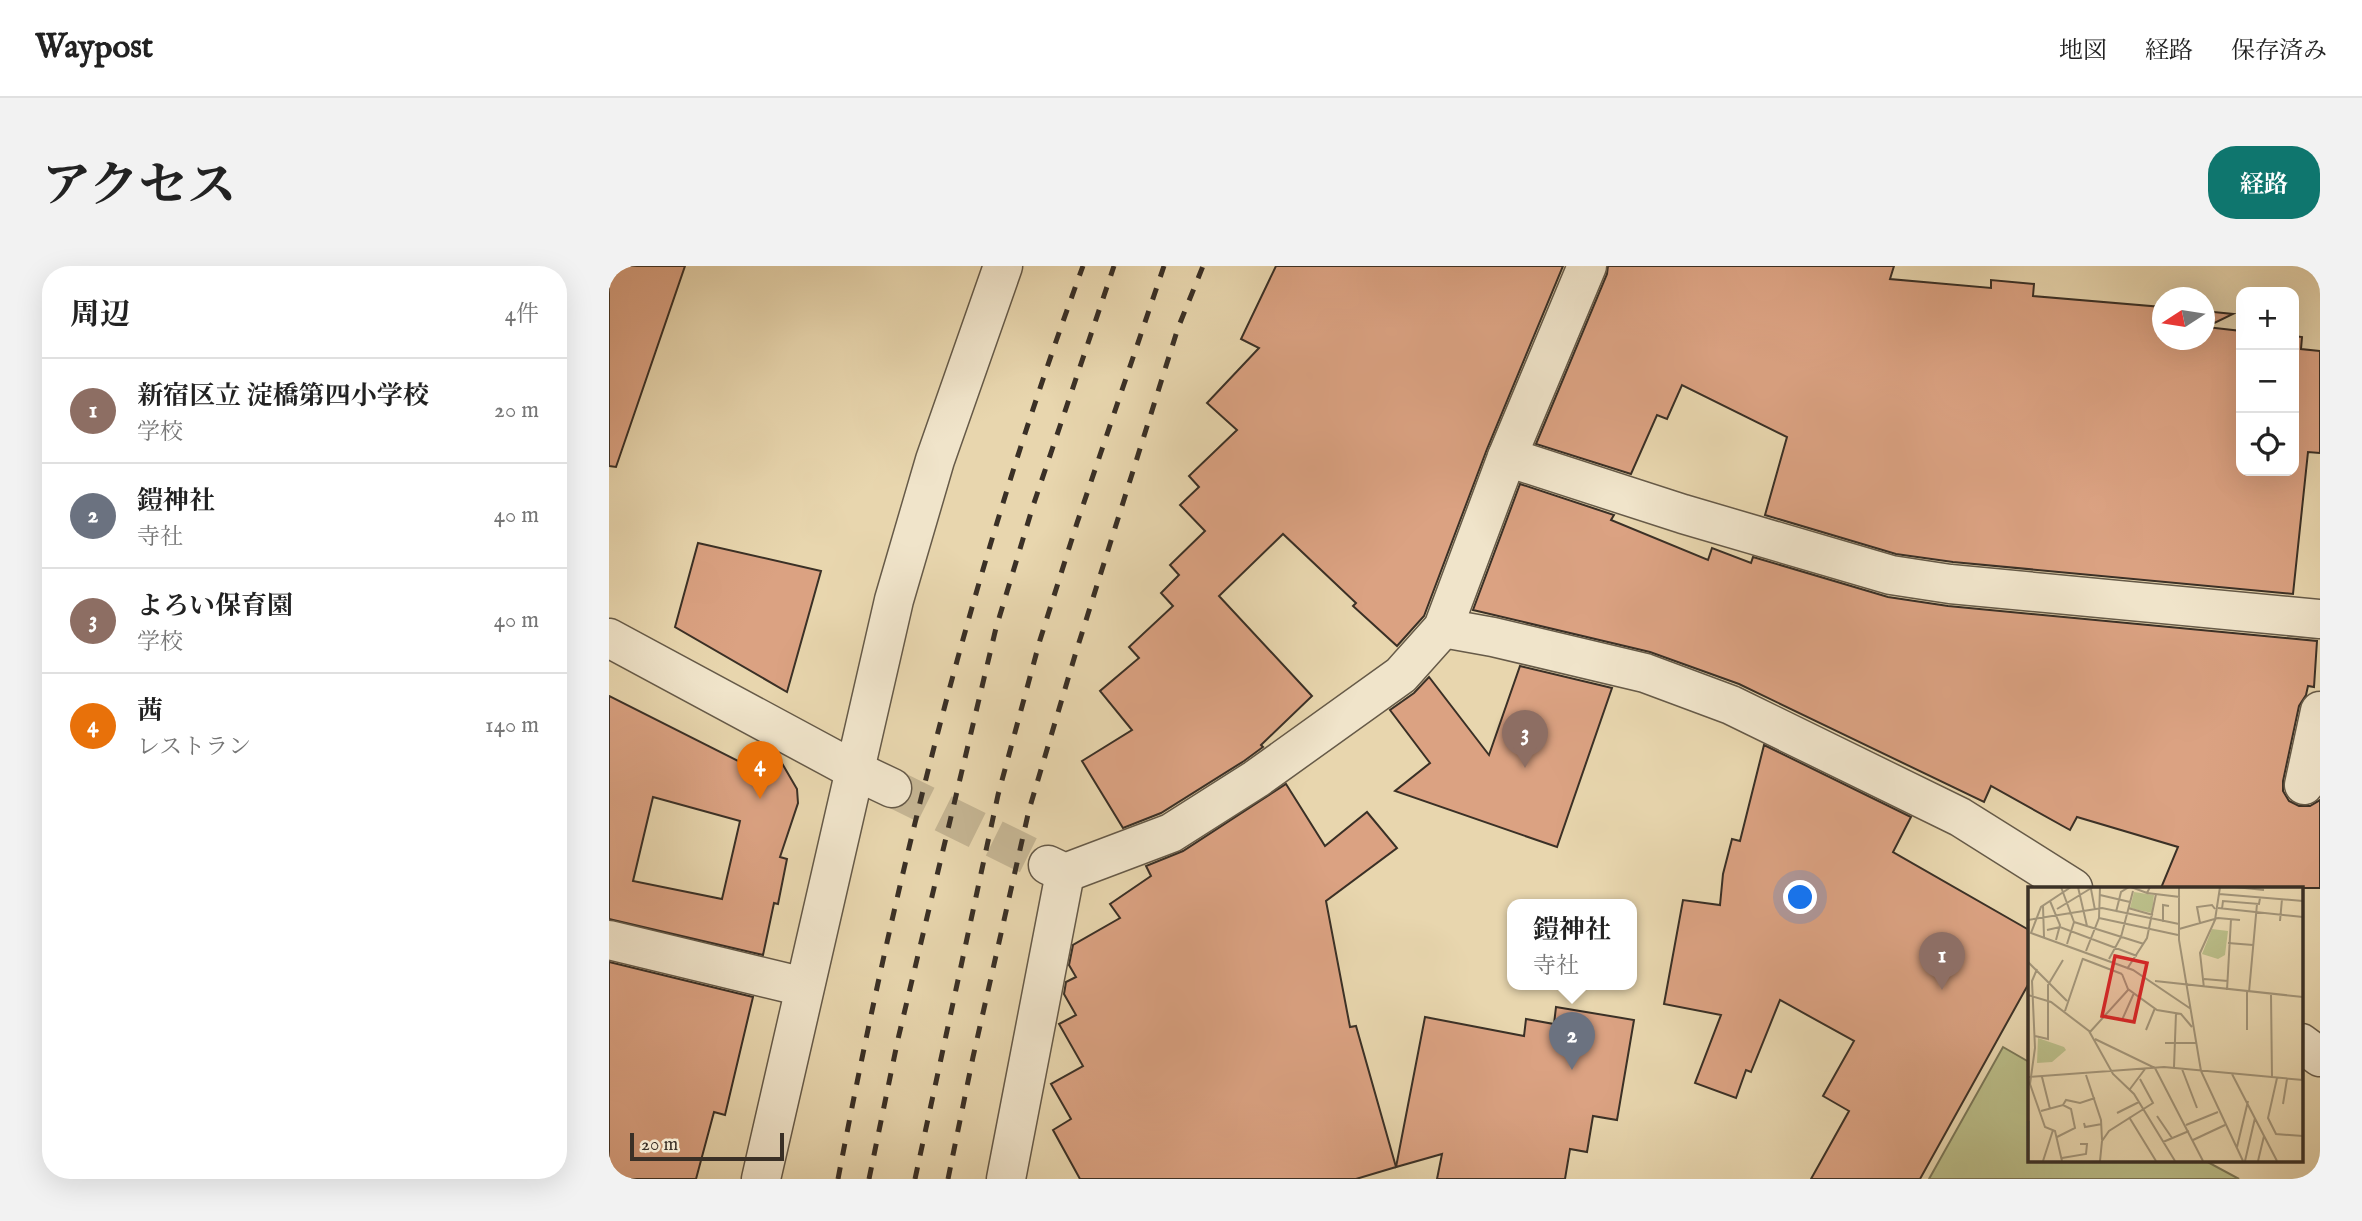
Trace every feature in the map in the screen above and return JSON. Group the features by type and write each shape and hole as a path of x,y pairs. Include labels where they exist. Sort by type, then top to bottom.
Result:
{"street":[{"path":"761,1179 894,600 935,460 1003,266"},
{"path":"1006,1179 1057,869 1171,833 1256,779 1401,675 1443,628 1507,457 1587,266"},
{"path":"1507,457 1683,514 1891,575 1963,585 2320,619"},
{"path":"1443,628 1645,673 1731,705 1960,817 2071,887"},
{"path":"609,638 892,788"},
{"path":"2304,785 2320,711"},
{"path":"609,940 804,987"},
{"path":"2303,1044 2320,1057"}],"green space":[{"path":"2003,1047 2028,1061 2028,1161 2206,1161 2239,1179 1929,1179"}],"building":[{"path":"609,266 685,266 616,467 609,466"},
{"path":"1276,266 1563,266 1487,449 1424,616 1397,646 1353,606 1356,603 1283,534 1219,596 1312,696 1261,745 1263,747 1244,761 1161,813 1123,828 1082,761 1132,730 1100,691 1139,658 1129,647 1173,606 1161,593 1179,575 1170,565 1205,531 1180,505 1199,487 1189,476 1237,430 1207,403 1259,348 1241,339"},
{"path":"1608,266 1894,266 1890,279 1991,288 1991,280 2034,284 2033,296 2152,306 2152,350 2215,350 2215,328 2236,330 2236,476 2299,476 2299,337 2302,337 2301,349 2320,351 2320,453 2308,452 2293,594 1953,562 1896,554 1765,515 1787,437 1682,385 1667,419 1657,415 1631,474 1536,444"},
{"path":"2215,312 2233,314 2215,323"},
{"path":"1520,484 1614,515 1611,520 1708,560 1712,548 1751,563 1753,557 1888,597 1948,606 2317,641 2314,687 2308,686 2299,706 2283,791 2289,801 2299,806 2310,806 2320,800 2320,888 2161,887 2178,847 2077,817 2070,830 1991,786 1984,802 1739,684 1650,652 1473,610"},
{"path":"698,543 821,571 787,692 675,627"},
{"path":"1520,666 1612,688 1557,847 1395,791 1430,763 1390,710 1414,693 1429,677 1489,755"},
{"path":"609,696 760,772 765,747 776,753 797,789 798,803 780,857 787,859 778,904 774,903 763,955 609,919","holes":["653,797 740,821 722,899 633,881"]},
{"path":"1764,745 1911,817 1893,852 2028,929 2028,985 1920,1179 1811,1179 1849,1111 1823,1096 1854,1041 1780,1000 1751,1072 1746,1070 1736,1098 1695,1083 1721,1015 1664,1004 1683,900 1720,905 1723,874 1732,839 1740,841"},
{"path":"1286,784 1325,846 1367,812 1397,848 1326,901 1350,1027 1356,1026 1396,1167 1356,1179 1080,1179 1053,1130 1071,1119 1051,1084 1083,1066 1059,1024 1076,1015 1064,994 1066,982 1076,977 1069,965 1073,945 1120,918 1110,904 1151,876 1146,866 1183,851"},
{"path":"609,962 753,997 725,1115 714,1112 696,1179 609,1179"},
{"path":"1556,1007 1634,1020 1617,1120 1593,1116 1587,1152 1570,1149 1565,1179 1437,1179 1442,1154 1396,1167 1425,1017 1524,1036 1526,1019 1554,1024"}],"tunnel":[{"path":"892,788 1048,865"}],"railway":[{"path":"838,1179 886,948 942,718 1007,490 1083,266"},
{"path":"869,1179 898,1039 996,628 1033,506 1114,266"},
{"path":"915,1179 998,795 1040,640 1164,266"},
{"path":"948,1179 1029,810 1178,328 1203,266"}],"place":[{"name":"よろい保育園","path":"1525,768"},
{"name":"茜","path":"760,799"},
{"name":"新宿区立 淀橋第四小学校","path":"1942,990"},
{"name":"鎧神社","path":"1572,1070"}]}
